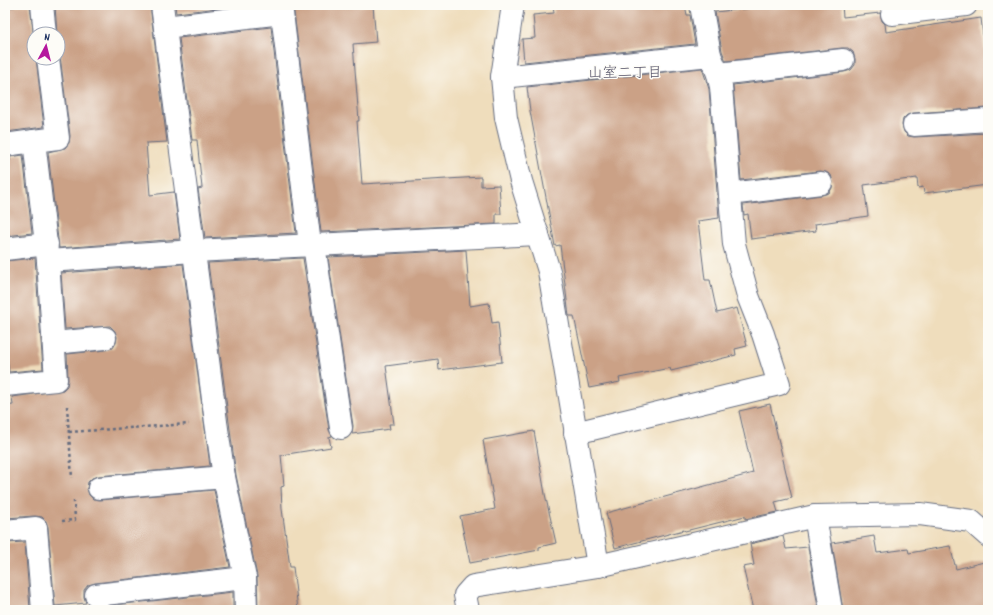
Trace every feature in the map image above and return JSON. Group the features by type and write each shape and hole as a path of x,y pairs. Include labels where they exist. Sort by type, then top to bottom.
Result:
{"street":[{"path":"42,5 44,26"},
{"path":"162,5 216,422 224,477 244,578 246,610"},
{"path":"513,5 502,77 506,118 521,181 549,271 598,566"},
{"path":"575,434 778,384 763,334 748,296 734,244 730,194 714,64 701,5"},
{"path":"892,14 966,5"},
{"path":"165,27 283,9 312,245 341,428"},
{"path":"502,77 714,64 843,60"},
{"path":"5,145 58,138 49,66"},
{"path":"914,125 988,120"},
{"path":"5,385 56,380 48,253 34,141"},
{"path":"730,194 821,182"},
{"path":"5,249 48,253 194,251 538,234"},
{"path":"54,343 105,338"},
{"path":"99,488 224,477"},
{"path":"468,610 465,595 473,586 598,566 814,516 920,514 971,521 988,536"},
{"path":"814,516 831,610"},
{"path":"5,531 36,528 43,610"},
{"path":"96,595 244,578"}],"path":[{"path":"56,380 66,392 72,483"},
{"path":"69,432 216,422"},
{"path":"36,528 49,521 75,520 73,498"}],"building":[{"path":"30,5 32,26 26,26 26,66 37,66 44,127 6,132 5,8"},
{"path":"55,5 150,5 167,142 146,143 150,195 174,192 180,239 59,248 48,152 65,148 69,143 70,136 61,66 66,66 66,26 56,26"},
{"path":"175,5 244,5 176,13"},
{"path":"291,5 341,5 341,7 373,5 376,42 353,44 362,184 481,177 481,186 499,185 501,214 496,214 496,224 321,232 294,12"},
{"path":"553,5 685,5 687,15 690,15 695,44 524,62 522,39 535,38 533,15 554,13"},
{"path":"784,5 842,5 843,17 880,13 882,21 885,24 886,32 981,18 986,62 988,62 988,108 913,113 907,115 903,119 902,125 904,132 908,136 914,137 988,133 988,185 924,193 923,187 918,188 917,178 864,185 868,216 815,224 816,231 751,239 748,214 744,215 743,205 822,195 829,193 833,182 831,175 820,171 741,180 733,85 844,72 851,70 855,65 853,52 848,48 726,61 722,51 715,12"},
{"path":"271,27 296,233 205,238 198,189 202,188 197,140 192,140 179,38"},
{"path":"702,68 709,89 719,218 698,221 705,280 710,280 717,313 737,308 747,346 735,349 736,355 671,371 670,368 619,378 620,382 589,388 574,316 569,316 560,245 555,246 530,111 527,87"},
{"path":"23,155 32,233 5,236 5,162 10,161 10,157"},
{"path":"466,250 470,306 489,303 492,323 498,322 502,362 439,370 438,359 386,366 394,424 389,424 390,429 352,434 353,426 328,257"},
{"path":"35,258 43,369 9,372 5,343 5,261"},
{"path":"303,258 329,430 332,436 329,437 331,447 281,455 284,486 281,487 282,509 290,567 293,567 298,610 258,610 257,576 236,475 208,263"},
{"path":"183,264 210,466 98,476 92,478 88,482 87,489 89,495 93,499 100,500 214,490 230,567 95,583 88,585 84,590 86,603 55,606 48,527 46,521 42,517 35,516 5,518 5,406 13,405 12,397 63,390 67,386 68,380 67,354 106,350 113,348 116,343 117,337 115,331 110,326 65,329 61,273"},
{"path":"770,404 792,498 775,502 778,512 745,519 745,516 615,548 606,513 753,473 739,411"},
{"path":"534,431 545,494 556,543 539,547 539,550 470,563 460,516 495,509 483,440"},
{"path":"783,536 786,549 808,547 818,607 800,610 753,610 743,567 754,565 750,544"},
{"path":"874,536 877,553 908,549 909,553 950,546 956,569 988,561 988,610 843,610 832,543"},
{"path":"25,542 30,609 5,610 5,543"},
{"path":"233,592 233,610 89,610 89,605 97,607"}],"district":[{"name":"山室二丁目","path":"625,74"}]}
